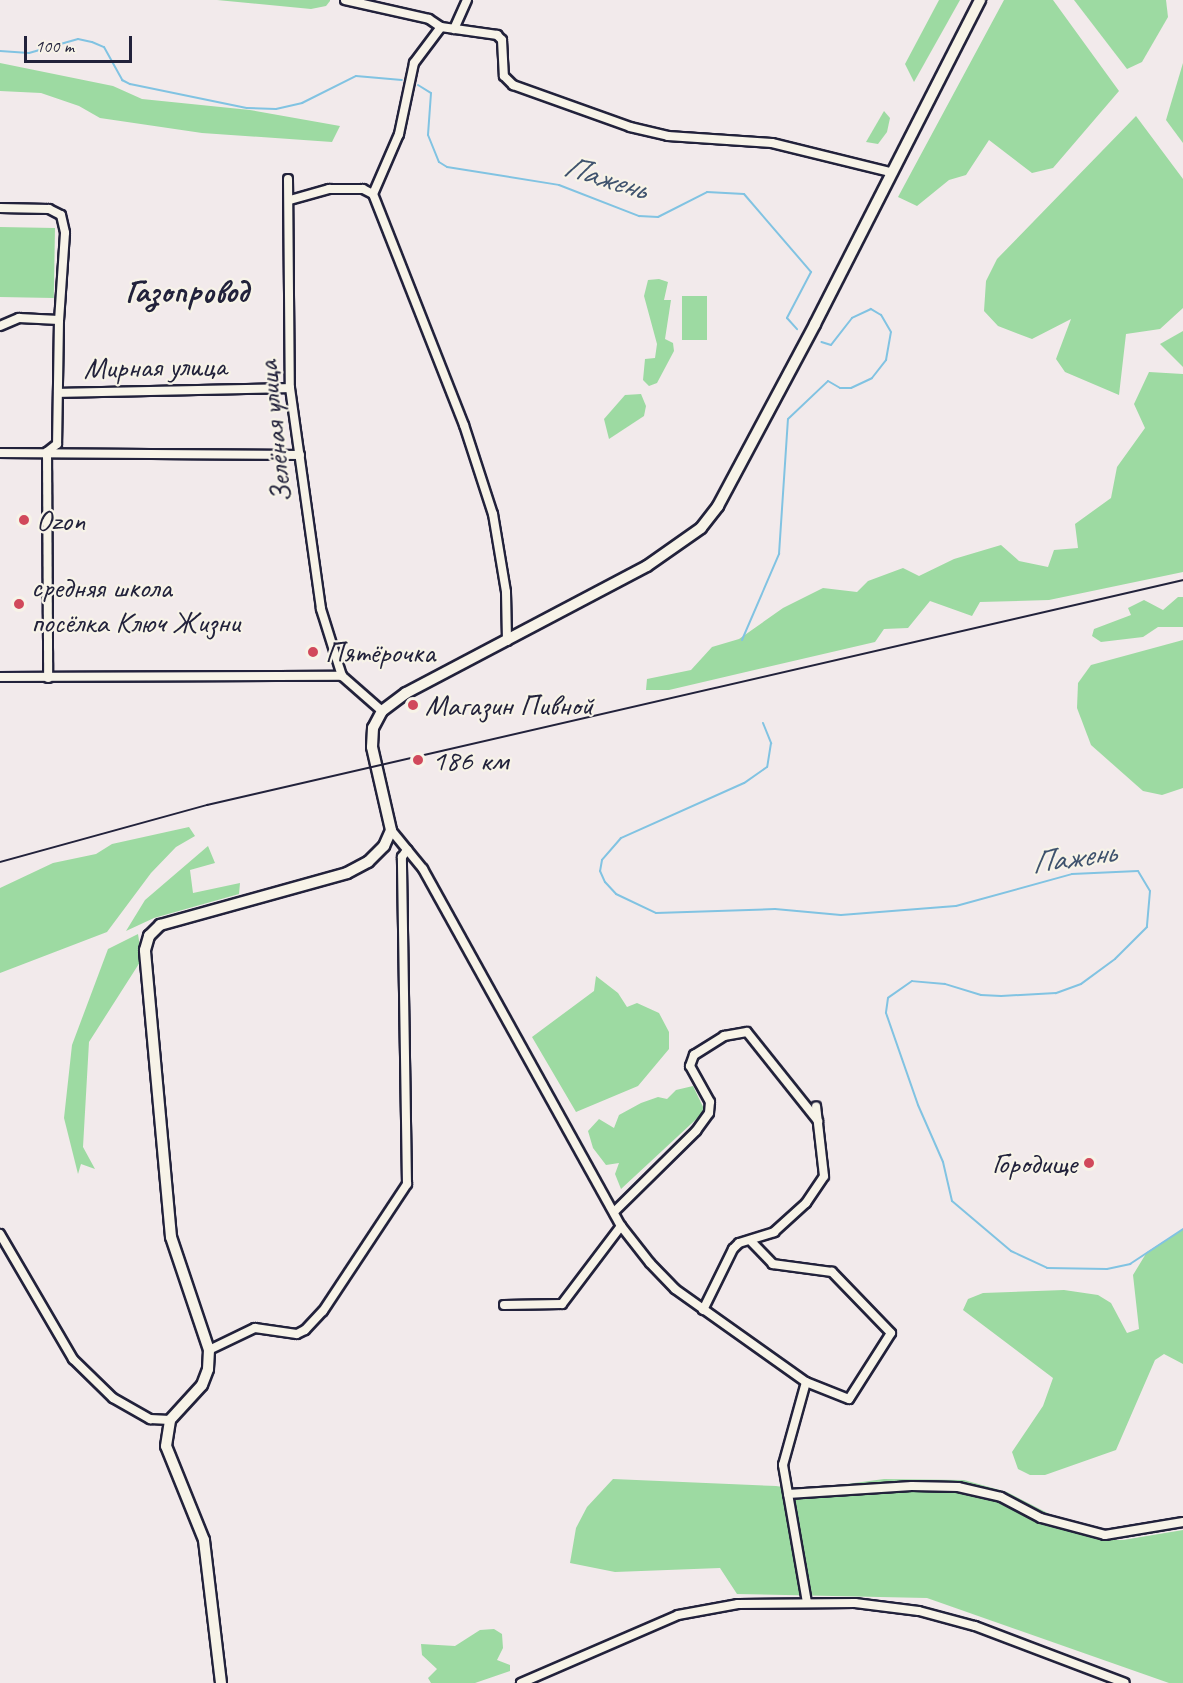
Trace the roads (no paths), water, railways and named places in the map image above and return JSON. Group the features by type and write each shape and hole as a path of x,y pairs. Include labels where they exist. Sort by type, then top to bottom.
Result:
{"street":[{"path":"345,0 429,19 441,27 497,35 502,40 504,76 513,85 630,127 668,136 772,143 890,172"},
{"path":"454,29 467,0"},
{"path":"750,1240 773,1264 832,1272 891,1333 849,1399 806,1382 758,1344 703,1310 675,1289 621,1226 615,1211 423,869 392,830 372,747 373,728 382,711 406,693 647,566 701,528 718,506 804,345 890,172 980,0"},
{"path":"373,194 399,134 414,63 441,27"},
{"name":"Зелёная улица","path":"288,179 290,388 321,609 342,676"},
{"path":"290,200 329,189 363,189 373,194 464,425 492,514 506,592 507,641"},
{"path":"0,208 49,209 61,215 65,233 57,444 47,452"},
{"path":"0,326 19,318 60,320"},
{"name":"Мирная улица","path":"58,393 290,388"},
{"path":"47,452 48,678"},
{"path":"0,453 300,455"},
{"path":"0,677 342,676 382,711"},
{"path":"221,1683 204,1540 166,1446 170,1420 202,1384 208,1369 209,1350 171,1237 145,950 149,936 160,925 347,873 368,862 384,846 392,830"},
{"path":"209,1350 255,1328 297,1334 305,1330 323,1311 407,1184 402,857 407,850"},
{"path":"615,1211 696,1131 709,1113 710,1102 690,1066 694,1055 724,1036 747,1032 818,1121"},
{"path":"703,1310 734,1249 750,1240 774,1232 806,1203 824,1176 816,1106"},
{"path":"504,1305 562,1304 621,1226"},
{"path":"0,1234 73,1359 113,1398 150,1419 170,1420"},
{"path":"806,1382 783,1465 807,1603"},
{"path":"788,1494 912,1486 958,1487 1001,1497 1041,1518 1105,1534 1183,1522"},
{"path":"521,1683 678,1615 738,1604 807,1603 855,1603 919,1611 975,1626 1125,1683"}],"waterway":[{"name":"Пажень","path":"0,51 29,53 78,39 92,42 104,47 122,80 130,84 247,108 276,109 302,103 356,76 402,80"},
{"name":"Пажень","path":"418,85 431,93 428,135 439,162 447,167 559,185 639,216 658,217 707,192 744,194 811,272 787,318 797,329"},
{"name":"Пажень","path":"742,640 779,554 788,419 828,381 840,388 851,388 872,378 886,360 891,332 881,315 871,309 852,318 831,345 821,342"},
{"name":"Пажень","path":"763,723 771,743 767,767 744,783 621,838 602,860 600,871 605,882 616,894 656,913 775,909 841,915 956,906 1072,874 1138,871 1150,891 1147,927 1115,959 1081,984 1056,993 1001,996 981,995 945,984 912,981 888,998 886,1013 918,1105 943,1162 952,1201 1011,1251 1047,1268 1107,1269 1130,1264 1183,1229"}],"railway":[{"path":"0,862 207,805 1183,580"}],"place":[{"name":"Ozon","path":"24,520"},
{"name":"средняя школа посёлка Ключ Жизни","path":"19,604"},
{"name":"Пятёрочка","path":"313,652"},
{"name":"Магазин Пивной","path":"413,705"},
{"name":"186 км","path":"418,760"},
{"name":"Городище","path":"1089,1163"}],"district":[{"name":"Газопровод","path":"187,292"}]}
